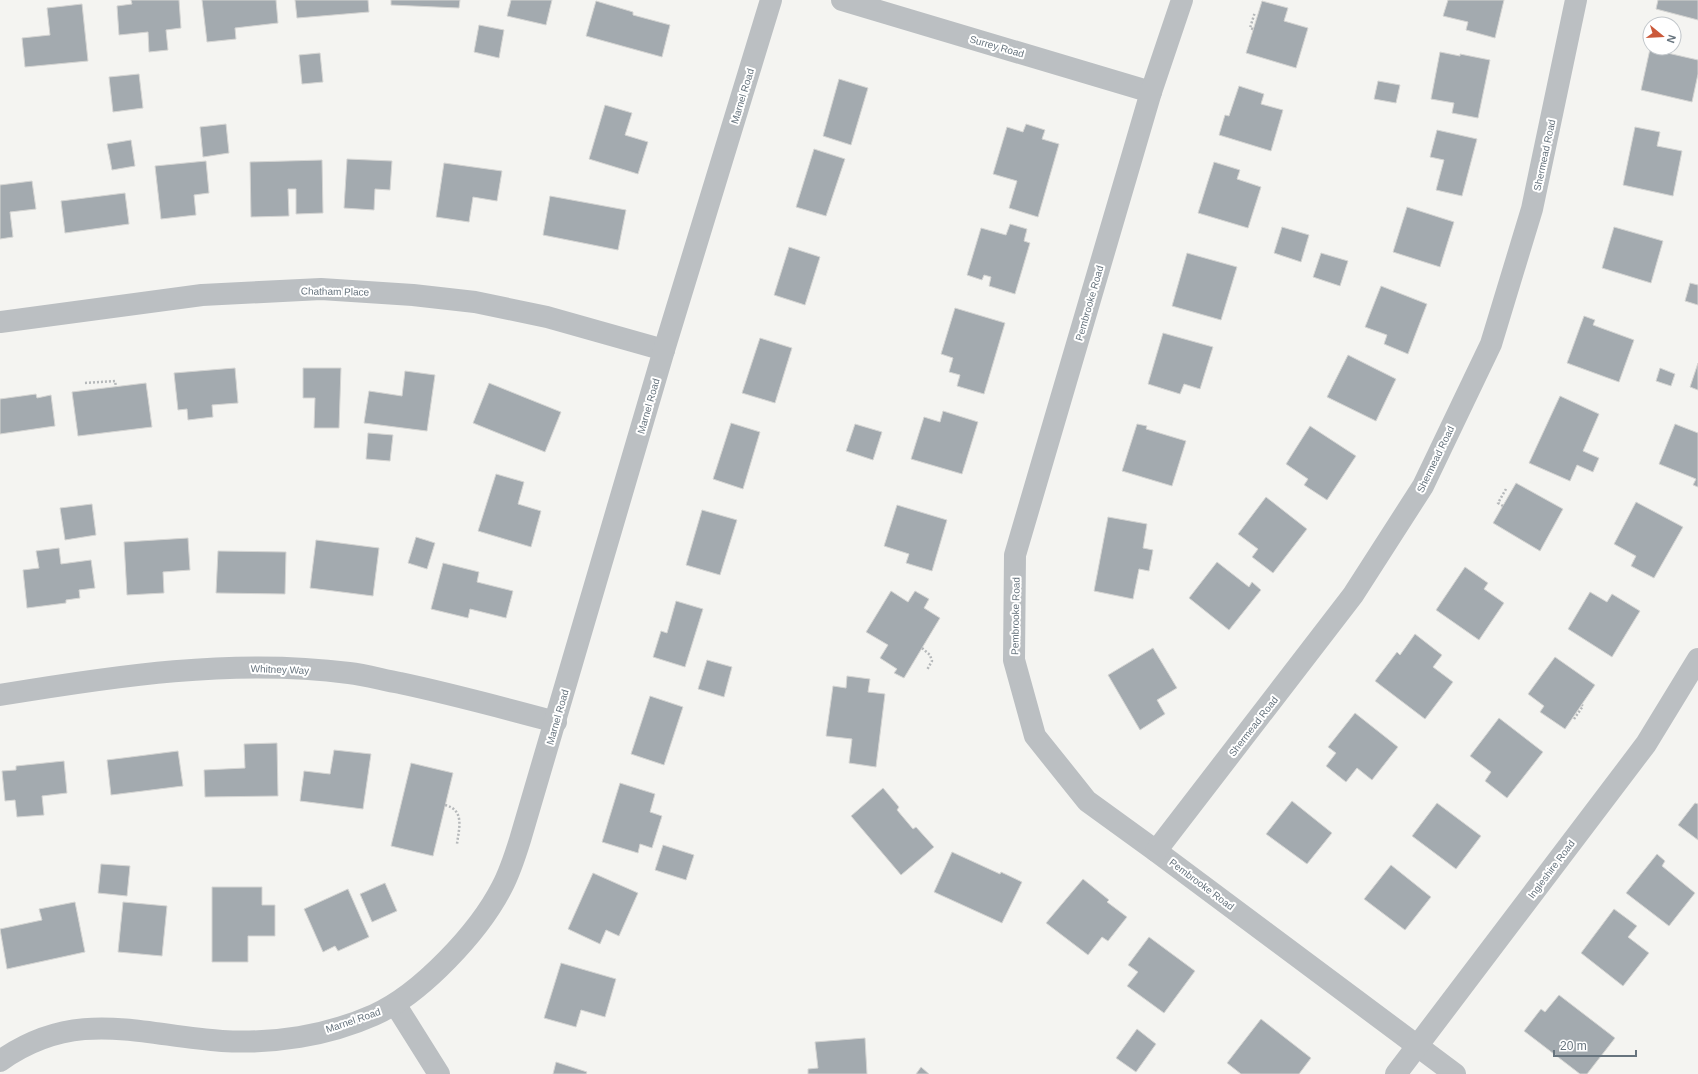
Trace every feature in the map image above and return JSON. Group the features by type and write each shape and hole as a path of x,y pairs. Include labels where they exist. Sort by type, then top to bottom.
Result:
{"street":[{"name":"Marnel Road","path":"0,1061 35,1040 74,1030 97,1027 130,1028 221,1040 276,1040 297,1038 352,1023 374,1015 395,1004 421,985 453,953 476,927 502,888 520,840 556,722 664,350 771,0"},
{"name":"Surrey Road","path":"842,0 1151,92"},
{"name":"Pembrooke Road","path":"1182,0 1151,92 1016,555 1014,660 1035,736 1087,801 1455,1074"},
{"name":"Shermead Road","path":"1156,851 1353,596 1424,486 1493,336 1532,209 1576,0"},
{"name":"Chatham Place","path":"0,322 202,295 321,289 413,295 475,302 547,317 664,350"},
{"name":"Ingleshire Road","path":"1396,1074 1646,744 1698,659"},
{"name":"Whitney Way","path":"0,695 108,678 235,668 294,668 350,673 452,694 556,722"},
{"path":"395,1004 439,1074"}],"path":[{"path":"1253,29 1250,28 1255,12"},
{"path":"84,383 115,380 116,387"},
{"path":"1503,506 1498,503 1506,489"},
{"path":"922,648 930,655 932,661 927,670"},
{"path":"1574,719 1584,706 1582,705"},
{"path":"446,805 452,806 459,814 460,826 457,844"}],"building":[{"path":"131,0 179,0 181,28 166,30 168,50 149,52 148,32 119,35 117,6 132,4"},
{"path":"202,0 276,0 278,23 235,28 236,39 207,42"},
{"path":"295,0 368,0 369,12 297,18"},
{"path":"391,0 460,0 459,8 391,5"},
{"path":"511,0 552,0 546,25 507,16"},
{"path":"1448,0 1504,0 1495,38 1466,30 1468,22 1443,16"},
{"path":"1658,0 1698,0 1698,20 1656,9"},
{"path":"596,1 633,12 633,15 670,25 662,57 586,36"},
{"path":"1262,1 1288,8 1284,21 1308,28 1296,68 1246,53"},
{"path":"82,4 88,61 25,67 22,38 50,35 47,8"},
{"path":"479,25 504,30 499,58 474,52"},
{"path":"1440,52 1490,60 1478,118 1452,113 1454,103 1431,99"},
{"path":"320,53 323,82 302,84 299,55"},
{"path":"1648,56 1681,56 1698,60 1698,74 1692,102 1641,90"},
{"path":"139,74 143,108 113,112 109,77"},
{"path":"839,79 868,88 851,145 823,136"},
{"path":"1378,81 1400,85 1396,103 1374,99"},
{"path":"1239,86 1264,94 1261,104 1283,110 1271,151 1219,135 1225,115 1229,116"},
{"path":"605,105 632,113 625,135 648,142 638,174 589,159"},
{"path":"226,124 229,153 203,157 200,127"},
{"path":"1026,124 1045,130 1042,139 1059,144 1038,217 1009,208 1017,181 993,174 1007,127 1023,132"},
{"path":"1635,127 1660,132 1657,146 1682,151 1673,196 1623,185"},
{"path":"1437,130 1477,139 1462,196 1436,190 1444,160 1430,157"},
{"path":"131,140 135,166 112,170 107,144"},
{"path":"814,149 845,159 826,216 796,207"},
{"path":"347,159 392,161 390,190 375,189 374,210 344,208"},
{"path":"322,160 323,213 296,214 296,189 288,189 289,216 251,217 250,162"},
{"path":"206,161 209,193 194,195 196,215 161,219 155,166"},
{"path":"1214,162 1240,170 1237,179 1261,187 1248,228 1198,213"},
{"path":"444,163 502,171 497,201 473,197 469,222 436,217"},
{"path":"32,181 36,209 10,212 13,237 0,239 0,185"},
{"path":"125,193 129,224 65,233 61,201"},
{"path":"550,196 626,210 618,250 543,235"},
{"path":"1407,207 1454,222 1440,267 1393,252"},
{"path":"1010,224 1027,229 1024,241 1030,243 1015,294 989,286 991,277 984,275 982,280 967,275 981,228 1006,235"},
{"path":"1282,227 1309,235 1301,262 1274,253"},
{"path":"1614,227 1663,241 1651,283 1602,268"},
{"path":"789,247 820,257 805,305 774,295"},
{"path":"1187,253 1237,267 1221,320 1172,306"},
{"path":"1321,253 1348,261 1340,286 1313,277"},
{"path":"1690,283 1698,285 1698,305 1685,301"},
{"path":"1381,286 1427,304 1408,354 1384,344 1387,335 1365,327"},
{"path":"955,308 1005,323 984,394 957,386 960,375 949,372 953,358 941,354"},
{"path":"1584,316 1595,320 1593,325 1634,340 1619,382 1567,363"},
{"path":"1163,333 1213,347 1200,389 1184,384 1180,394 1148,384"},
{"path":"760,338 792,348 775,403 742,393"},
{"path":"1348,355 1396,379 1376,421 1327,397"},
{"path":"1698,363 1698,390 1690,387"},
{"path":"235,368 238,403 212,405 213,417 188,420 187,409 178,410 174,373"},
{"path":"303,368 341,368 339,428 314,428 315,398 303,398"},
{"path":"1660,368 1675,374 1671,386 1656,381"},
{"path":"405,371 435,375 427,431 364,423 369,391 402,396"},
{"path":"146,383 152,427 78,436 72,392"},
{"path":"489,383 561,412 545,452 473,423"},
{"path":"36,394 37,398 51,395 55,426 0,434 0,399"},
{"path":"1560,396 1599,414 1583,451 1599,458 1593,472 1577,465 1570,481 1529,463"},
{"path":"943,411 978,422 962,474 911,459 924,417 940,422"},
{"path":"731,423 760,432 743,489 713,479"},
{"path":"855,424 882,432 873,460 846,451"},
{"path":"1137,424 1147,426 1146,429 1186,441 1172,486 1122,471"},
{"path":"1675,424 1698,433 1698,487 1693,485 1696,479 1659,464"},
{"path":"1310,426 1356,456 1327,500 1304,485 1308,479 1286,464"},
{"path":"368,433 393,435 390,461 366,459"},
{"path":"496,474 524,482 518,504 541,511 531,547 478,531"},
{"path":"1516,483 1563,509 1540,551 1493,523"},
{"path":"1266,497 1307,529 1273,573 1252,557 1258,549 1238,534"},
{"path":"1636,502 1683,527 1654,578 1631,566 1636,556 1614,544"},
{"path":"92,504 96,535 65,540 60,508"},
{"path":"897,505 947,520 932,571 906,563 909,554 884,546"},
{"path":"702,510 737,520 720,575 686,565"},
{"path":"1108,517 1147,524 1143,548 1153,550 1149,571 1139,569 1133,599 1094,591"},
{"path":"416,537 435,543 427,569 408,563"},
{"path":"188,538 190,570 163,572 164,593 127,595 124,542"},
{"path":"316,540 379,548 373,596 310,588"},
{"path":"59,548 61,564 91,560 95,588 79,590 80,598 66,600 66,603 27,608 23,570 39,568 36,551"},
{"path":"218,551 286,552 285,594 216,593"},
{"path":"1217,562 1249,587 1252,582 1261,590 1229,630 1189,598"},
{"path":"443,563 479,572 477,582 513,591 506,618 470,609 468,618 431,609"},
{"path":"1465,567 1488,583 1484,589 1504,603 1479,640 1436,610"},
{"path":"891,591 908,602 915,591 929,599 924,608 940,618 904,678 894,673 897,669 880,658 888,645 866,632"},
{"path":"1590,592 1607,602 1612,594 1640,611 1612,657 1568,629"},
{"path":"676,601 703,609 685,667 653,657 661,631 667,633"},
{"path":"1415,634 1442,655 1433,667 1453,682 1425,719 1375,681 1397,652 1400,655"},
{"path":"1153,648 1177,688 1157,700 1165,714 1140,730 1108,675"},
{"path":"1555,657 1595,685 1565,729 1540,712 1544,706 1528,694"},
{"path":"707,660 732,667 724,697 698,689"},
{"path":"847,676 870,679 868,692 885,694 876,767 849,763 852,739 826,736 833,686 846,688"},
{"path":"650,696 683,707 664,765 631,754"},
{"path":"1355,713 1398,747 1372,780 1357,768 1346,782 1326,766 1336,753 1328,747"},
{"path":"1499,718 1543,752 1507,798 1485,781 1491,772 1470,756"},
{"path":"277,743 278,796 205,797 204,770 245,768 244,744"},
{"path":"334,750 371,754 363,809 300,801 304,771 330,774"},
{"path":"178,751 183,786 111,795 107,760"},
{"path":"64,761 67,793 42,796 44,815 17,817 15,800 5,801 2,771 16,770 16,766"},
{"path":"411,763 453,773 433,856 391,846"},
{"path":"620,783 655,794 650,812 662,816 652,848 640,844 638,853 602,842"},
{"path":"883,788 899,807 897,810 913,829 916,827 934,847 901,875 851,816"},
{"path":"1292,801 1332,833 1307,864 1266,834"},
{"path":"1437,803 1481,836 1456,869 1412,836"},
{"path":"1695,803 1698,804 1698,840 1678,825"},
{"path":"663,845 694,855 686,880 655,870"},
{"path":"952,852 1000,874 1001,872 1022,882 1002,923 934,892"},
{"path":"1657,854 1665,861 1662,866 1695,893 1669,926 1626,893"},
{"path":"101,864 130,866 127,896 98,893"},
{"path":"1391,865 1431,897 1405,930 1364,899"},
{"path":"593,873 638,893 619,936 606,930 600,944 568,929"},
{"path":"1083,879 1109,900 1107,902 1127,917 1108,941 1102,937 1088,955 1046,923"},
{"path":"385,883 397,911 372,922 360,894"},
{"path":"212,887 262,887 262,905 275,905 275,936 248,936 248,962 212,962"},
{"path":"348,889 369,937 338,951 335,946 323,952 304,909"},
{"path":"75,902 85,952 7,969 0,929 42,920 39,909"},
{"path":"123,902 167,906 162,956 118,952"},
{"path":"1614,909 1637,926 1628,937 1649,953 1623,986 1581,953"},
{"path":"1149,937 1195,971 1164,1013 1127,986 1138,972 1128,965"},
{"path":"561,963 616,979 605,1017 581,1010 576,1027 544,1018"},
{"path":"1559,995 1615,1038 1587,1074 1580,1074 1524,1031 1541,1009 1545,1012"},
{"path":"1261,1019 1311,1058 1299,1074 1241,1074 1227,1063"},
{"path":"1137,1029 1156,1044 1136,1072 1116,1058"},
{"path":"865,1038 867,1074 808,1074 808,1069 818,1068 815,1042"},
{"path":"556,1062 587,1072 586,1074 553,1074"},
{"path":"921,1067 929,1074 916,1074"}]}
